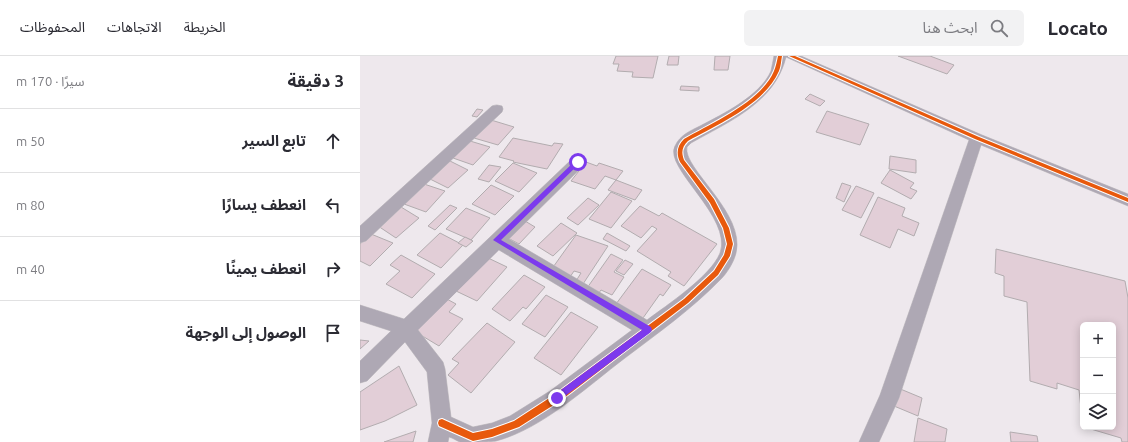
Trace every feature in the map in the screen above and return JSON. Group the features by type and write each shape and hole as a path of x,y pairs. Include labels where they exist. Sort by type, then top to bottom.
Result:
{"street":[{"path":"442,423 474,437 492,433 516,424 557,398 648,330 686,301 716,273 727,256 730,244 726,228 712,201 682,161 679,154 680,146 686,140 737,112 757,96 774,77 779,66 780,56"},
{"path":"791,56 977,138 1128,200"},
{"path":"360,236 497,109"},
{"path":"870,442 889,398 977,138"},
{"path":"360,374 496,240 578,162"},
{"path":"496,240 648,330"},
{"path":"360,314 367,314 406,328 436,369 442,423 438,442"}],"building":[{"path":"616,56 658,56 653,78 632,77 633,72 617,71 619,64 613,64"},
{"path":"669,56 679,56 678,65 667,65"},
{"path":"715,56 730,56 728,70 714,70"},
{"path":"898,56 930,56 954,65 947,74"},
{"path":"681,86 699,87 699,91 680,90"},
{"path":"810,94 825,101 820,106 805,99"},
{"path":"477,109 483,110 477,117 472,116"},
{"path":"827,111 869,124 860,145 816,132"},
{"path":"491,120 514,127 498,145 474,138"},
{"path":"513,138 552,146 554,143 563,144 547,169 513,162 514,161 499,157"},
{"path":"470,141 490,147 473,165 453,158"},
{"path":"890,156 916,160 916,173 889,169"},
{"path":"450,161 468,170 448,188 430,179"},
{"path":"586,162 597,166 599,163 623,171 616,180 605,176 595,189 571,181"},
{"path":"513,163 537,173 519,192 495,181"},
{"path":"489,165 501,167 489,182 478,179"},
{"path":"890,170 914,183 910,188 917,191 911,199 881,183"},
{"path":"616,180 642,190 635,200 608,190"},
{"path":"842,183 851,186 844,202 836,198"},
{"path":"424,184 445,191 426,212 404,204"},
{"path":"491,185 514,196 495,215 472,204"},
{"path":"856,186 874,193 861,218 842,210"},
{"path":"611,192 632,201 611,228 589,219"},
{"path":"878,197 905,208 902,216 919,223 914,236 898,229 890,248 860,235"},
{"path":"588,198 599,205 578,225 567,218"},
{"path":"450,205 457,208 435,230 428,226"},
{"path":"640,206 659,216 662,213 717,244 684,286 668,276 671,272 637,251 657,229 652,226 641,238 621,226"},
{"path":"401,207 419,218 396,238 378,226"},
{"path":"466,208 490,218 471,240 446,229"},
{"path":"525,221 535,227 519,244 508,238"},
{"path":"561,223 577,233 553,256 537,246"},
{"path":"440,233 463,245 441,268 417,255"},
{"path":"607,233 630,246 626,251 603,239"},
{"path":"371,234 393,243 370,266 360,261 360,244"},
{"path":"576,235 608,246 583,284 576,281 581,273 574,271 570,277 551,270"},
{"path":"465,237 473,241 466,247 458,243"},
{"path":"996,249 1125,281 1128,298 1128,442 1122,442 1121,438 1094,430 1116,430 1116,322 1080,322 1080,399 1079,390 1057,383 1057,389 1030,381 1027,302 1004,296 1004,276 995,273"},
{"path":"611,254 623,260 614,272 624,277 612,295 601,290 598,294 587,288"},
{"path":"401,255 435,274 412,298 386,284 400,271 390,265"},
{"path":"486,257 507,267 477,301 456,291"},
{"path":"625,260 633,264 624,275 616,271"},
{"path":"642,269 671,285 663,296 660,294 643,318 616,304"},
{"path":"524,275 545,287 526,309 523,307 510,321 492,309"},
{"path":"546,295 568,307 545,337 522,324"},
{"path":"445,298 456,304 449,312 463,319 439,346 414,331"},
{"path":"571,312 598,327 561,375 534,358"},
{"path":"487,323 515,342 471,393 448,375 459,363 452,359"},
{"path":"360,340 369,341 360,349"},
{"path":"399,366 417,405 385,421 360,430 360,392"},
{"path":"898,388 922,398 918,416 894,406"},
{"path":"918,418 947,429 945,442 914,442"},
{"path":"416,431 413,442 384,442"},
{"path":"1010,432 1037,436 1038,442 1011,442"}],"cycle path":[{"path":"442,423 473,437 492,433 516,424 557,398 686,301 716,273 727,256 730,244 726,228 712,201 682,161 680,150 686,140 744,107 757,96 769,84 777,71 780,56"},
{"path":"791,56 977,138 1128,200"}],"route":[{"path":"557,398 648,330 496,240 578,162"}]}
